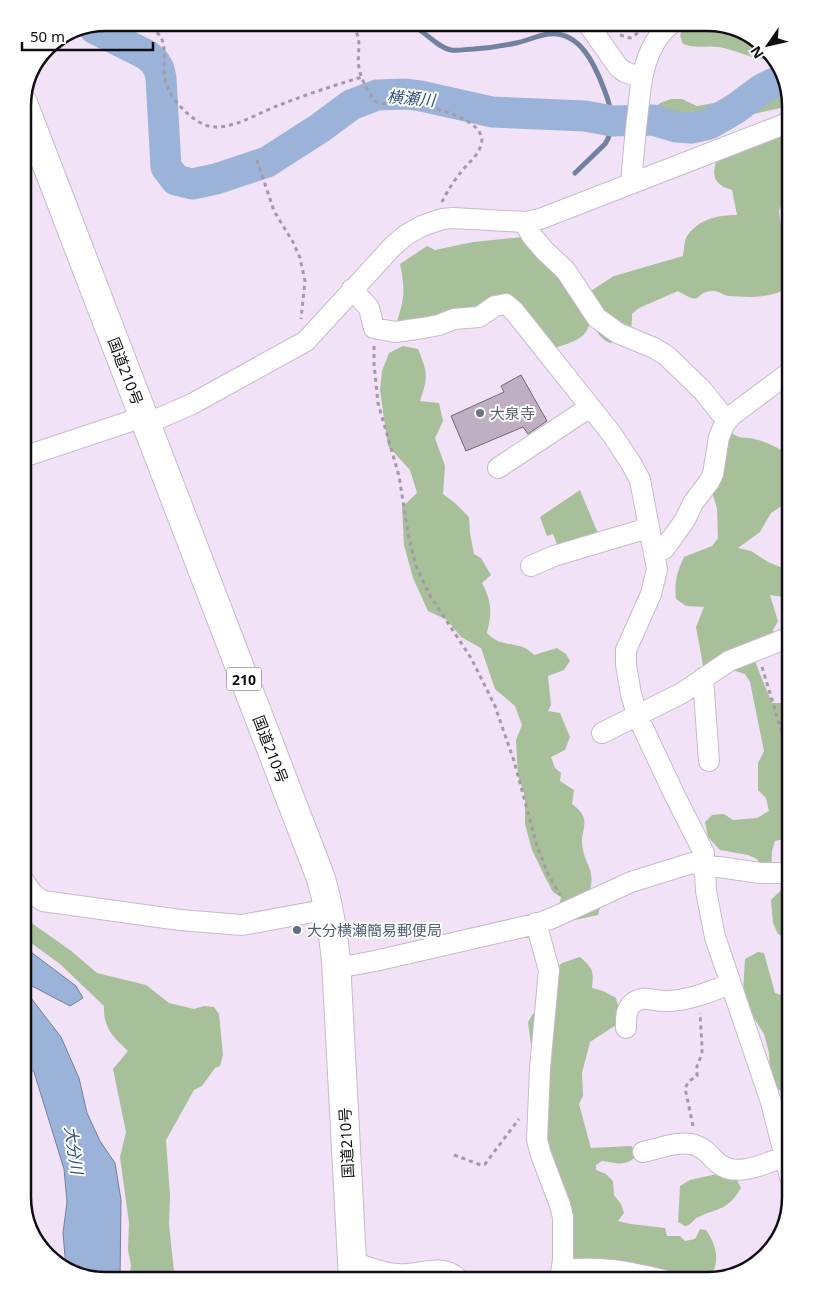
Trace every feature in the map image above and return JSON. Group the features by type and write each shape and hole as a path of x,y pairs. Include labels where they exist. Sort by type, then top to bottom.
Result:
{"highway":[{"name":"国道210号","path":"31,125 320,876 329,909 337,968 352,1271"}],"street":[{"path":"593,31 619,68 642,78"},
{"path":"631,184 633,150 642,78 654,44 663,31"},
{"path":"31,455 145,421 192,404 297,347 314,334 382,255 406,235 422,226 442,219 524,222 551,215 782,125"},
{"path":"524,222 532,236 566,271 597,318 618,332 667,356 703,392 727,421"},
{"path":"352,289 369,308 374,328 395,332 439,325 454,319 479,317 495,306 506,304 514,311 611,433 636,471 645,500 648,528 657,570 652,594 628,645 625,657 631,694 637,714 675,796 702,846 706,864 705,876 710,913 715,937 771,1102 782,1144"},
{"path":"654,553 667,546 685,520 693,503 710,482 719,437 724,425 731,416 782,378"},
{"path":"498,468 590,407"},
{"path":"531,566 554,556 648,528"},
{"path":"602,734 682,692 722,664 782,640"},
{"path":"703,678 709,761"},
{"path":"337,968 536,924 631,882 692,863 760,873 782,873"},
{"path":"31,890 43,901 192,922 249,924 329,909"},
{"path":"536,924 549,970 538,1102 537,1140 563,1217 562,1272"},
{"path":"626,1028 628,1008 637,1000 649,998 670,1001 698,995 730,984"},
{"path":"643,1152 678,1144 695,1145 721,1166 733,1170 754,1167 782,1157"},
{"path":"581,1272 606,1268 630,1272"},
{"path":"427,1272 445,1270 449,1272"},
{"path":"352,1271 384,1272"}],"path":[{"path":"154,31 160,36 164,44 166,84 190,117 210,127 224,127 282,104 362,77"},
{"path":"356,31 359,36 358,65 369,92 377,103 407,103 435,108 474,124 482,137 480,148 445,197 441,206 442,219"},
{"path":"618,34 630,38 639,31"},
{"path":"257,160 274,211 293,242 304,272 305,288 297,347"},
{"path":"374,328 374,364 378,403 399,476 408,533 416,566 429,594 471,658 496,706 514,762 537,846 548,874 569,910"},
{"path":"744,655 752,656 763,668 782,732"},
{"path":"693,1128 685,1088 689,1081 697,1076 697,1066 702,1054 698,995"},
{"path":"454,1155 481,1165 485,1164 500,1146 514,1124 538,1102"}],"green space":[{"path":"682,31 712,31 731,35 743,41 743,54 726,48 683,44 680,36"},
{"path":"777,80 782,108 721,121 705,119 681,121 656,116 655,108 660,103 671,99 682,99 697,106 742,98 755,89"},
{"path":"782,133 782,204 779,211 782,228 782,291 757,297 746,297 728,296 714,291 706,292 695,299 678,291 639,308 632,314 630,331 626,337 610,343 603,339 595,328 591,314 589,292 614,276 683,256 686,238 697,226 716,217 737,215 732,190 721,185 714,175 717,159"},
{"path":"523,237 557,269 590,321 588,328 581,337 551,349 511,303 395,328 403,296 400,264 427,246 435,250 473,242"},
{"path":"403,346 418,349 424,364 426,380 420,401 439,403 443,421 435,438 445,466 443,494 469,517 474,554 481,558 491,575 482,583 488,596 490,607 487,633 499,641 523,647 534,655 557,648 566,654 570,661 564,670 548,676 551,705 548,711 560,713 570,737 565,750 551,757 555,768 561,773 560,781 574,790 572,804 581,812 584,819 583,851 592,878 589,893 602,901 598,915 570,921 558,910 561,897 553,892 545,877 532,850 525,824 525,796 518,776 516,740 522,725 515,706 495,689 481,648 461,637 447,620 428,611 413,578 404,545 402,507 417,493 410,470 388,446 380,390 382,371 389,353"},
{"path":"726,428 738,437 767,443 782,450 782,506 771,513 760,532 738,548 751,551 768,562 782,568 782,597 770,595 778,621 773,630 776,643 754,656 772,703 782,703 782,839 775,841 772,851 771,872 763,869 757,859 748,855 720,850 708,837 705,822 712,815 724,814 733,820 757,818 769,811 766,798 758,790 758,763 764,751 750,682 745,674 726,668 705,676 696,627 704,607 686,606 676,599 675,588 684,557 712,546 718,538 717,508 710,486"},
{"path":"580,490 599,536 559,549 553,534 547,536 540,517"},
{"path":"781,890 782,936 778,934 773,923 771,900"},
{"path":"31,923 70,950 97,973 146,985 169,1003 194,1009 204,1006 214,1007 219,1014 223,1055 220,1066 215,1068 202,1086 194,1090 166,1140 170,1196 169,1225 174,1272 130,1272 131,1265 128,1250 129,1223 120,1157 126,1132 113,1069 128,1051 110,1032 105,1020 104,1006 60,964 31,943"},
{"path":"758,952 764,953 775,993 782,995 782,1092 778,1089 770,1073 769,1053 764,1034 749,1010 743,993 745,959"},
{"path":"580,957 588,964 592,970 592,988 616,998 621,1017 616,1025 590,1042 582,1073 583,1096 579,1104 591,1148 631,1146 636,1151 637,1156 629,1162 602,1161 596,1165 596,1170 606,1174 613,1181 614,1195 621,1204 624,1213 618,1221 665,1228 667,1236 680,1236 685,1241 695,1239 700,1229 706,1230 715,1249 716,1262 713,1271 571,1272 575,1260 544,1148 528,1022 539,1005 544,980 562,963"},
{"path":"717,1174 736,1178 741,1188 732,1201 717,1210 698,1217 691,1224 685,1226 678,1222 680,1186 690,1180"}],"water":[{"path":"31,952 76,986 83,998 70,1006 31,986"},
{"name":"大分川","path":"31,998 61,1037 79,1078 87,1113 100,1141 115,1163 121,1200 120,1272 101,1272 82,1268 65,1259 63,1233 67,1202 64,1169 34,1072 31,1069"}],"building":[{"name":"大泉寺","path":"521,375 547,421 528,434 523,427 466,451 451,416 504,392 501,386"}],"waterway":[{"path":"422,31 441,46 451,50 500,46 549,34 569,38 578,44 585,51 596,70 609,103 611,124 605,144 575,173"},
{"name":"横瀬川","path":"101,32 147,55 159,69 166,167 176,180 192,184 216,179 267,162 320,128 351,105 377,95 406,94 421,96 492,112 585,116 612,121 653,120 676,127 691,128 709,124 735,109 762,89 778,81"}],"place":[{"name":"大泉寺","path":"480,413"},
{"name":"大分横瀬簡易郵便局","path":"297,930"}]}
